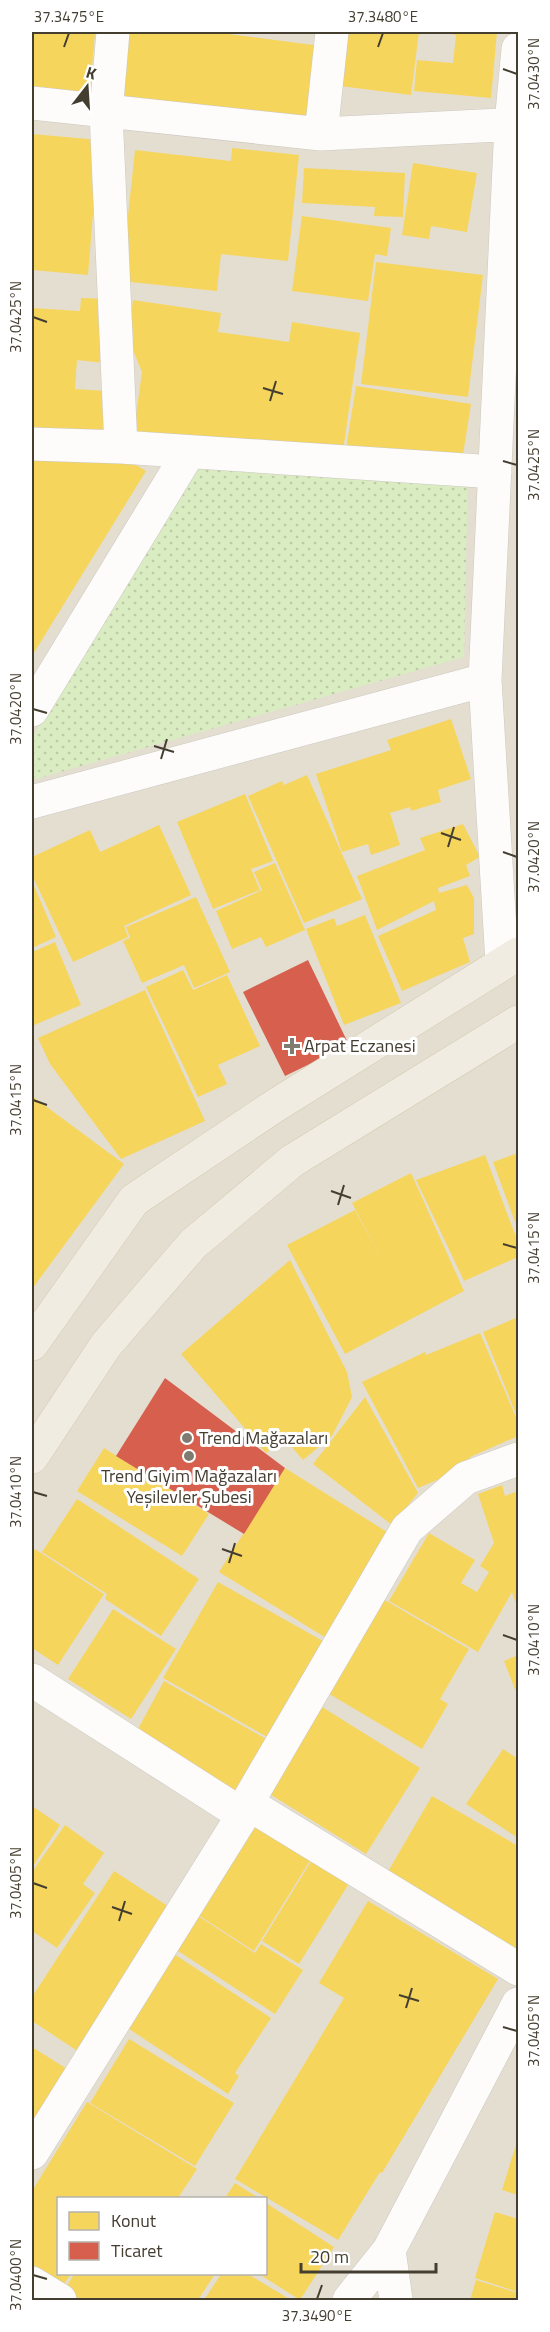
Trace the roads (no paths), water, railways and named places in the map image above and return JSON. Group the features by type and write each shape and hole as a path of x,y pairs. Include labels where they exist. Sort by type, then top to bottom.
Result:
{"main road":[{"path":"32,1344 134,1200 273,1107 510,958"},
{"path":"32,1457 106,1345 193,1244 292,1161 519,1022"}],"street":[{"path":"113,32 106,113 121,447"},
{"path":"321,134 332,32"},
{"path":"510,958 485,680 495,472 512,224 519,49"},
{"path":"32,103 106,113 321,134 515,124"},
{"path":"32,444 121,447 495,472"},
{"path":"32,710 189,452"},
{"path":"32,801 485,680"},
{"path":"32,2153 245,1809 406,1529 466,1478 519,1460"},
{"path":"32,1680 245,1809 519,1970"},
{"path":"349,2301 389,2250 519,2004"},
{"path":"389,2250 396,2301"},
{"path":"32,2283 60,2301"}],"place":[{"name":"Arpat Eczanesi","path":"292,1046"},
{"name":"Trend Mağazaları","path":"187,1438"},
{"name":"Trend Giyim Mağazaları Yeşilevler Şubesi","path":"189,1456"}]}
